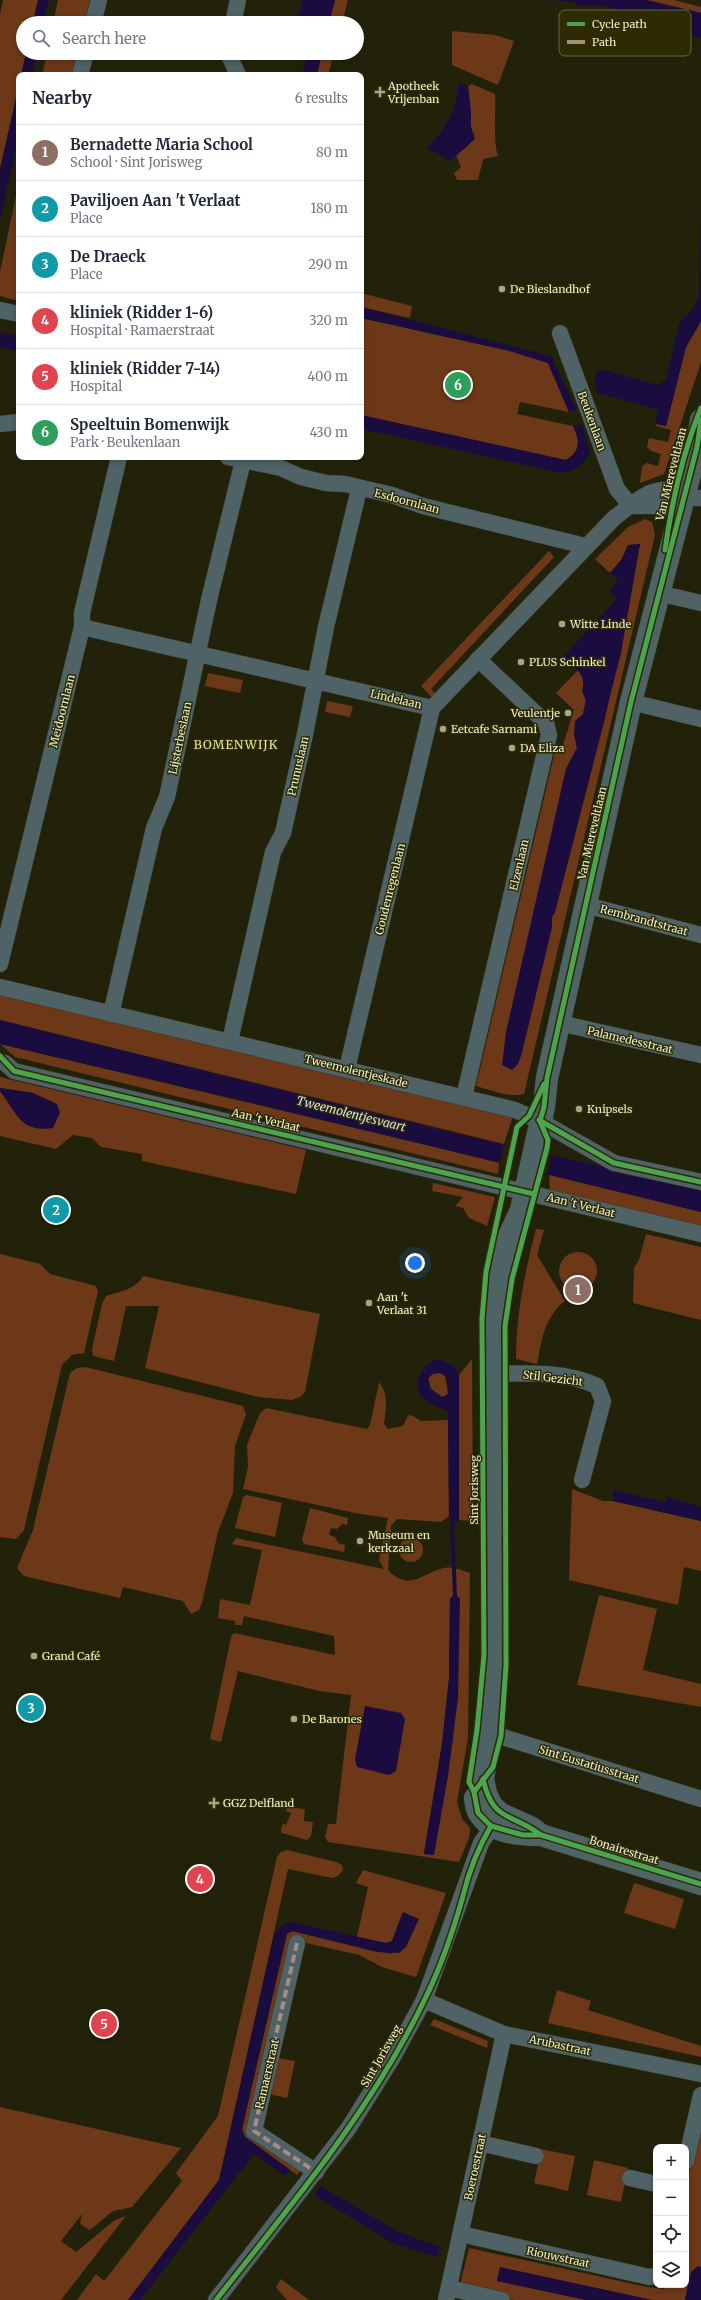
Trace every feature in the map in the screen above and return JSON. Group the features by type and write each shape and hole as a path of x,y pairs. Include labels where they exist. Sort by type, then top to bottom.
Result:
{"main road":[{"name":"Van Miereveltlaan","path":"683,499 688,440 701,408"},
{"name":"Van Miereveltlaan","path":"520,1183 535,1118 544,1107 547,1078 631,702 697,447 701,420"},
{"name":"Sint Jorisweg","path":"496,1820 478,1813 474,1792 483,1779 490,1733 496,1634 493,1323 497,1292 508,1238 521,1210 520,1183"},
{"name":"Bonairestraat","path":"496,1820 523,1835 541,1835 701,1884"}],"street":[{"path":"95,16 99,0"},
{"path":"235,16 238,0"},
{"path":"81,72 84,60"},
{"path":"231,60 237,72"},
{"path":"0,310 16,313"},
{"name":"Beukenlaan","path":"560,333 617,489 631,506"},
{"path":"0,425 16,422"},
{"name":"Meidoornlaan","path":"0,964 82,628 86,600 118,460"},
{"name":"Lijsterbeslaan","path":"111,1014 154,828 166,797 198,654 236,460"},
{"name":"Esdoornlaan","path":"241,460 281,468 301,477 392,495 430,508 585,546"},
{"name":"Prunuslaan","path":"230,1041 273,852 283,833 326,627 359,489"},
{"name":"Lindelaan","path":"82,628 432,708 585,546 614,518 642,496 659,490 683,499"},
{"path":"658,593 701,603"},
{"name":"Elzenlaan","path":"464,1098 549,734 546,723 478,659"},
{"path":"631,702 701,719"},
{"name":"Goudenregenlaan","path":"347,1069 432,708"},
{"name":"Rembrandtstraat","path":"586,905 701,935"},
{"name":"Tweemolentjeskade","path":"0,987 515,1110 535,1118 614,1163 701,1182"},
{"name":"Palamedesstraat","path":"559,1024 701,1055"},
{"name":"Aan 't Verlaat","path":"5,1063 14,1071 520,1183 701,1234"},
{"name":"Stil Gezicht","path":"494,1374 529,1373 569,1377 597,1386 603,1401 582,1480"},
{"name":"Sint Eustatiusstraat","path":"490,1733 701,1799"},
{"name":"Sint Jorisweg","path":"216,2300 316,2172 376,2086 424,2000 481,1843 496,1820"},
{"name":"Ramaerstraat","path":"297,1943 254,2131 316,2172"},
{"name":"Arubastraat","path":"424,2000 504,2034 701,2074"},
{"name":"Boeroestraat","path":"447,2294 504,2034"},
{"path":"689,2148 701,2095"},
{"path":"480,2143 536,2156"},
{"path":"630,2178 653,2183"},
{"name":"Riouwstraat","path":"460,2234 649,2277 653,2276"},
{"path":"447,2294 502,2300"}],"shaded area":[{"path":"3,0 38,0 35,16 16,16 16,60 24,60 22,72 16,72 16,98 0,169 0,15"},
{"path":"58,0 90,0 87,16 55,16"},
{"path":"335,0 348,0 344,16 331,16"},
{"path":"646,0 674,0 701,7 701,13"},
{"path":"452,31 495,35 514,41 498,85 452,65"},
{"path":"45,60 76,60 74,72 43,72"},
{"path":"320,60 332,60 329,72 318,72"},
{"path":"472,84 495,94 495,135 498,156 483,159 478,180 457,180 454,173 461,167 456,155 467,147 475,136 470,118 468,86"},
{"path":"16,195 16,300 0,296 0,272"},
{"path":"364,294 412,306 410,318 364,308"},
{"path":"364,319 510,351 548,363 569,412 520,402 517,414 573,426 578,440 577,449 571,457 566,460 364,416"},
{"path":"701,321 701,362 664,474 640,483 642,466 647,463 658,466 661,454 651,451 647,447 649,438 668,442 671,430 656,426 656,424 666,426 686,347"},
{"path":"645,519 652,522 655,535 524,1094 512,1095 500,1093 476,1086 556,747 562,748 574,710 556,693 578,670 582,673 584,682 582,691 586,700 583,714 574,734 577,748 566,769 504,1054 521,1056 552,927 552,917 555,912 605,719 640,544 628,545 622,559 610,573 595,559 628,527"},
{"path":"549,551 554,557 431,689 437,695 434,699 421,686"},
{"path":"208,673 243,680 240,693 205,686"},
{"path":"327,701 353,706 350,717 325,712"},
{"path":"0,995 506,1111 512,1119 504,1144 0,1020"},
{"path":"0,1044 499,1162 498,1174 15,1057"},
{"path":"0,1077 306,1150 296,1194 142,1161 142,1154 101,1147 92,1138 73,1135 56,1149 0,1136 0,1091 4,1096 33,1093 0,1088"},
{"path":"549,1174 701,1212 701,1230 550,1193"},
{"path":"433,1183 495,1197 487,1226 469,1218 463,1208 455,1206 463,1197 432,1191"},
{"path":"536,1229 544,1230 537,1255 565,1301 552,1314 548,1322 537,1364 516,1359 519,1309"},
{"path":"646,1234 701,1247 701,1320 633,1303 634,1268 639,1260"},
{"path":"574,1252 582,1252 592,1257 596,1264 596,1278 592,1285 582,1290 574,1290 564,1285 562,1282 559,1275 559,1267 564,1257 567,1255"},
{"path":"0,1254 40,1264 50,1274 96,1286 98,1291 84,1353 72,1355 62,1365 24,1530 16,1539 0,1537"},
{"path":"143,1276 320,1314 305,1392 300,1397 292,1400 258,1397 145,1368 159,1306 126,1306 114,1361 93,1356 92,1349 102,1304 106,1296 132,1287 140,1281"},
{"path":"472,1359 473,1521 459,1520 459,1375"},
{"path":"86,1367 243,1406 246,1414 235,1446 233,1493 218,1532 202,1603 199,1610 191,1614 183,1601 123,1587 120,1598 24,1576 17,1568 33,1530 70,1373 77,1368"},
{"path":"433,1373 440,1373 445,1376 448,1394 442,1397 431,1389 428,1378"},
{"path":"379,1382 386,1397 384,1424 388,1429 403,1426 408,1415 421,1421 448,1420 449,1516 441,1522 397,1519 391,1526 388,1570 402,1580 409,1581 415,1580 443,1568 456,1569 470,1573 468,1738 457,1802 462,1819 470,1828 469,1838 459,1862 328,1842 325,1837 328,1824 336,1824 351,1695 319,1691 238,1671 221,1742 210,1739 231,1637 234,1633 335,1655 334,1636 244,1616 242,1625 235,1625 235,1621 218,1618 220,1599 250,1605 262,1550 232,1544 236,1538 384,1569 379,1560 388,1518 355,1513 243,1489 248,1467 247,1445 260,1413 266,1408 367,1429 370,1425","holes":["452,1596 458,1596 453,1739 433,1855 424,1853 442,1744 449,1678 450,1600"]},
{"path":"572,1489 603,1501 613,1501 701,1521 701,1571 684,1567 678,1605 569,1580"},
{"path":"247,1495 282,1503 275,1537 235,1528 243,1497"},
{"path":"310,1508 348,1518 347,1525 342,1524 337,1529 331,1528 329,1535 335,1537 338,1543 345,1545 344,1552 304,1544 302,1540"},
{"path":"411,1538 416,1539 422,1545 422,1555 416,1561 411,1562 406,1561 400,1555 399,1550 400,1545 406,1539"},
{"path":"599,1595 657,1609 643,1670 701,1684 701,1707 577,1685"},
{"path":"287,1807 305,1809 304,1821 313,1822 311,1836 307,1840 282,1833 281,1830 283,1824 286,1825 291,1813 286,1811"},
{"path":"287,1850 336,1862 342,1865 343,1870 338,1876 332,1878 288,1869 219,2180 128,2300 77,2300 96,2274 104,2281 182,2181 176,2173 218,2116 277,1857 281,1852"},
{"path":"363,1870 446,1893 416,1977 382,1967 359,1955 293,1940 250,2131 301,2169 297,2175 245,2137 242,2129 287,1933 292,1931 391,1954 403,1912 392,1941 386,1943 357,1937 368,1887 356,1883"},
{"path":"634,1883 684,1899 675,1929 624,1913"},
{"path":"557,1990 591,2001 588,2010 701,2046 701,2057 548,2023"},
{"path":"434,2019 488,2041 487,2048 430,2025"},
{"path":"277,2058 295,2061 287,2098 269,2094"},
{"path":"0,2107 181,2148 132,2207 113,2211 90,2230 80,2224 82,2214 61,2241 76,2252 115,2220 126,2216 61,2300 0,2300"},
{"path":"701,2117 701,2267 698,2267 691,2272 689,2281 689,2180 689,2173"},
{"path":"541,2149 575,2156 568,2191 534,2183"},
{"path":"594,2160 628,2168 621,2202 587,2195"},
{"path":"469,2248 647,2287 664,2289 688,2288 685,2300 652,2300 501,2268 497,2281 586,2300 514,2300 459,2288"},
{"path":"281,2279 309,2300 287,2300 276,2287"}],"water":[{"path":"38,0 49,0 46,16 35,16"},
{"path":"302,0 335,0 331,16 299,16"},
{"path":"549,0 646,0 688,10 619,10 596,5 576,6 576,2"},
{"path":"691,11 701,13 701,39 691,35"},
{"path":"24,60 35,60 33,72 22,72"},
{"path":"306,60 320,60 318,72 303,72"},
{"path":"459,82 468,86 471,111 471,130 475,139 450,161 436,152 426,149 440,134 453,111 458,93"},
{"path":"16,98 16,149 0,221 0,169"},
{"path":"701,211 701,321 686,347 666,426 656,424 657,409 597,393 595,385 596,373 600,370 608,371 658,385 666,380 679,324 692,310 699,297"},
{"path":"364,308 551,356 577,410 569,412 548,363 510,351 364,319"},
{"path":"0,332 16,335 16,351 0,347"},
{"path":"364,416 566,460 571,457 578,445 577,436 573,426 582,424 590,452 578,467 571,471 561,473 364,430"},
{"path":"640,544 621,653 555,912 552,917 552,927 521,1056 518,1064 512,1070 502,1065 506,1032 566,769 577,748 574,734 575,721 583,714 586,700 582,691 583,680 579,672 563,657 617,599 609,591 618,581 610,573 622,559 628,545"},
{"name":"Tweemolentjesvaart","path":"0,1020 458,1134 701,1189 701,1212 261,1105 0,1044"},
{"path":"0,1088 33,1093 57,1104 60,1113 53,1128 42,1129 33,1127 20,1120 0,1091"},
{"path":"439,1359 454,1366 459,1375 459,1520 456,1522 452,1522 449,1516 448,1411 427,1402 418,1388 418,1382 423,1370 433,1361","holes":["440,1373 445,1376 449,1389 448,1394 442,1397 431,1389 428,1378 433,1374"]},
{"path":"614,1490 665,1502 667,1497 701,1507 701,1521 613,1501"},
{"path":"452,1596 460,1598 458,1698 448,1776 434,1855 424,1854 442,1744 449,1678 450,1599"},
{"path":"365,1706 401,1713 405,1719 396,1771 389,1775 357,1767 355,1759"},
{"path":"403,1912 419,1919 406,1947 399,1953 377,1952 292,1931 287,1934 242,2129 245,2137 290,2170 285,2176 254,2154 140,2300 128,2300 219,2180 274,1935 281,1926 291,1922 386,1943 392,1941"},
{"path":"320,2186 399,2232 440,2247 438,2257 394,2244 314,2195"},
{"path":"698,2266 701,2267 701,2300 685,2300 688,2288 689,2288 691,2272"},
{"path":"500,2267 652,2300 586,2300 497,2281"}],"pier":[{"path":"505,1142 552,1153 547,1175 499,1164"}],"waterway":[{"path":"452,1522 455,1596"}],"marked path":[{"path":"297,1943 254,2131 316,2172"}],"cycle path":[{"path":"665,550 678,478 688,443 701,408"},
{"path":"491,1826 478,1813 474,1792 493,1767 501,1736 506,1665 505,1326 512,1279 547,1148 548,1140 540,1121 544,1107 547,1078 631,702 697,447 701,420"},
{"path":"0,1056 14,1071 534,1194"},
{"path":"474,1792 469,1782 477,1730 484,1655 482,1319 486,1272 517,1127 529,1116 544,1084"},
{"path":"539,1120 614,1163 701,1182"},
{"path":"483,1779 487,1793 492,1803 498,1810 504,1815 541,1835"},
{"path":"491,1826 523,1835 541,1835 701,1884"},
{"path":"216,2300 301,2193 355,2119 403,2042 441,1963 471,1869 478,1851 491,1826"}],"place":[{"name":"Apotheek Vrijenban","path":"380,92"},
{"name":"De Bieslandhof","path":"502,289"},
{"name":"Speeltuin Bomenwijk","path":"458,385"},
{"name":"Witte Linde","path":"562,624"},
{"name":"PLUS Schinkel","path":"521,662"},
{"name":"Veulentje","path":"568,713"},
{"name":"Eetcafe Sarnami","path":"443,729"},
{"name":"DA Eliza","path":"512,748"},
{"name":"Knipsels","path":"579,1109"},
{"name":"Paviljoen Aan 't Verlaat","path":"56,1210"},
{"name":"Bernadette Maria School","path":"578,1290"},
{"name":"Aan 't Verlaat 31","path":"369,1303"},
{"name":"Museum en kerkzaal","path":"360,1541"},
{"name":"Grand Café","path":"34,1656"},
{"name":"De Draeck","path":"31,1708"},
{"name":"De Barones","path":"294,1719"},
{"name":"GGZ Delfland","path":"214,1803"},
{"name":"kliniek (Ridder 1-6)","path":"200,1879"},
{"name":"kliniek (Ridder 7-14)","path":"104,2024"}],"district":[{"name":"BOMENWIJK","path":"236,745"}]}
